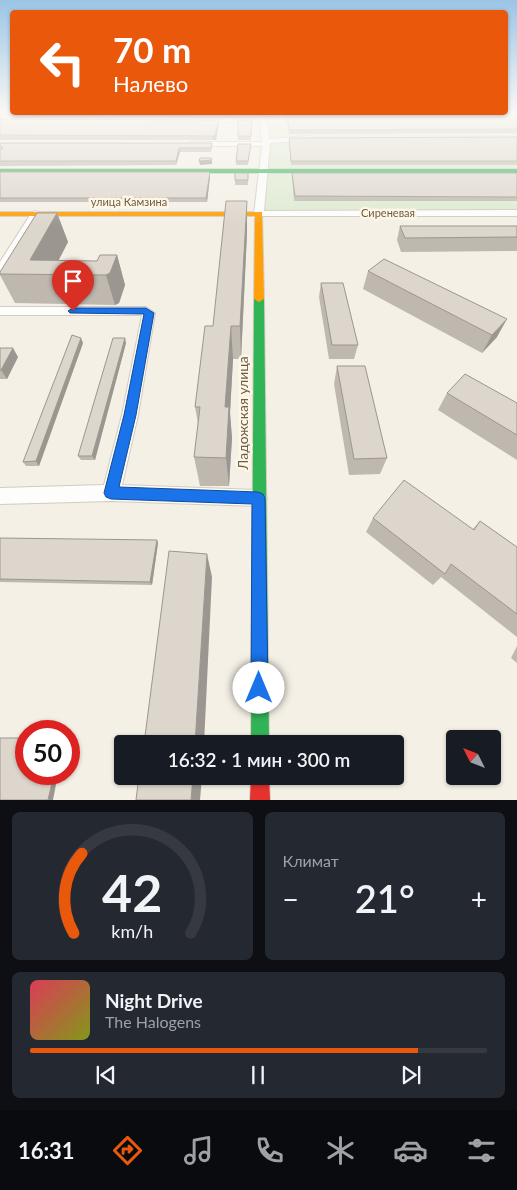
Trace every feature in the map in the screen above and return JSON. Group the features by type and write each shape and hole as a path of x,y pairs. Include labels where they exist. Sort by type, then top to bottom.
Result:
{"main road":[{"path":"0,171 517,171"},
{"name":"улица Камзина","path":"0,214 259,214"},
{"name":"Ладожская улица","path":"259,214 258,498 260,735"},
{"path":"260,785 260,800"}],"street":[{"name":"Ладожская улица","path":"259,214 263,171 267,151"},
{"name":"Сиреневая","path":"259,214 517,213"},
{"path":"0,271 4,258 36,214"},
{"path":"0,311 146,311 149,313 130,415 111,493"},
{"path":"0,496 111,493 258,498"}],"green space":[{"path":"268,151 517,151 517,211 264,210"}],"building":[{"path":"0,151 178,151 176,161 0,161"},
{"path":"237,151 250,151 248,161 236,161"},
{"path":"290,151 517,151 517,161 291,161"},
{"path":"200,158 211,158 212,160 199,161"},
{"path":"0,172 210,172 206,198 0,198"},
{"path":"235,173 248,173 248,180 235,180"},
{"path":"292,173 517,173 517,197 295,196"},
{"path":"226,201 247,201 240,326 231,326 225,407 229,407 226,458 194,457 200,407 195,407 205,326 213,326"},
{"path":"37,213 57,213 30,260 97,261 100,255 117,255 110,273 106,275 0,274"},
{"path":"400,226 517,226 517,237 405,238"},
{"path":"384,259 507,319 492,335 368,271"},
{"path":"321,283 343,283 358,345 332,345"},
{"path":"72,335 81,338 36,461 23,462"},
{"path":"113,338 125,338 92,456 78,456"},
{"path":"0,348 13,348 1,370 0,370"},
{"path":"337,366 365,366 387,458 354,459"},
{"path":"465,374 517,403 517,435 447,393"},
{"path":"404,480 474,530 480,521 517,547 517,614 451,564 445,574 373,518"},
{"path":"0,538 157,540 150,582 0,579"},
{"path":"169,551 207,554 196,735 145,735"},
{"path":"0,738 15,738 15,785 51,785 48,800 0,800"},
{"path":"138,785 192,785 191,800 136,800"}],"traffic: fast":[{"path":"0,171 517,171"},
{"path":"259,299 260,735"}],"traffic: slow":[{"path":"0,214 259,214 259,299"}],"traffic: jam":[{"path":"260,785 260,800"}],"route":[{"path":"73,311 146,311 149,313 130,415 111,493 258,498 259,688"}]}
